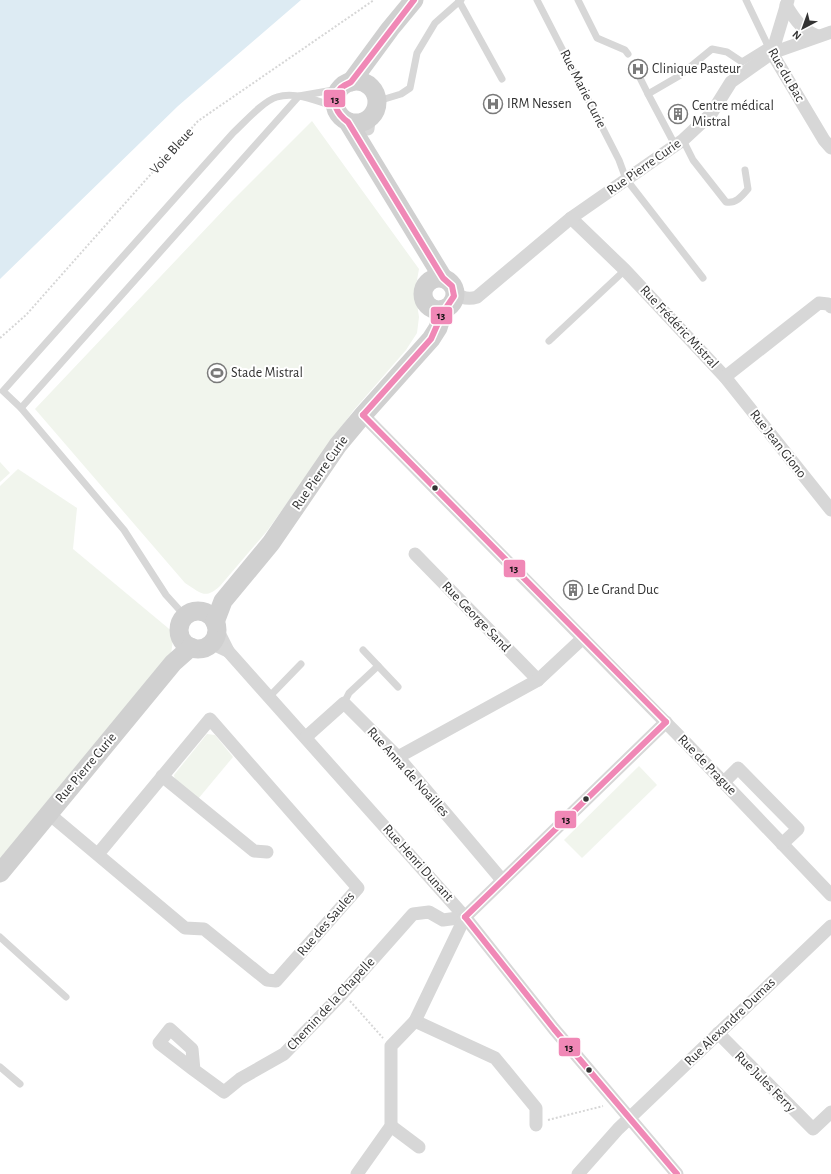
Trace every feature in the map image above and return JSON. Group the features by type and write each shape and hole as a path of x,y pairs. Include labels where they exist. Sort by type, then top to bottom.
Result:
{"street":[{"path":"368,124 355,124 348,122 341,117 342,93 414,0"},
{"path":"770,50 787,3"},
{"path":"787,3 794,19 806,31 818,36"},
{"name":"Rue Pierre Curie","path":"442,284 465,298 471,299 477,297 571,218 679,142 711,114 731,82 770,50 831,32"},
{"path":"370,159 367,142 368,124 377,108 374,93 376,49"},
{"name":"Rue du Bac","path":"770,50 831,148"},
{"path":"342,93 358,81 374,93"},
{"path":"348,122 417,235 452,302 436,307 424,301 423,290 442,284"},
{"name":"Rue Frédéric Mistral","path":"571,218 625,270 725,377 819,303 828,304 831,307"},
{"name":"Rue Pierre Curie","path":"0,873 48,813 174,663 186,643 179,627 206,624 271,543 338,445 363,414 422,349 438,328 436,307"},
{"name":"Rue Jean Giono","path":"725,377 831,510"},
{"name":"Rue de Prague","path":"363,414 666,722 831,895"},
{"name":"Rue George Sand","path":"415,554 538,680"},
{"path":"186,643 202,648 206,624"},
{"name":"Rue Henri Dunant","path":"206,624 228,651 465,917 554,1029 677,1174"},
{"path":"398,757 538,680 583,638"},
{"path":"306,737 344,703"},
{"name":"Rue Anna de Noailles","path":"344,703 398,757 502,880"},
{"name":"Rue des Saules","path":"48,813 185,928 204,929 267,980 276,981 358,888 210,719 98,854"},
{"path":"357,1174 391,1126 391,1046 415,1021 465,917 666,722"},
{"path":"724,782 738,768 798,829 782,844"},
{"path":"162,776 254,851 267,852"},
{"name":"Chemin de la Chapelle","path":"194,1070 224,1092 240,1079 284,1054 343,993 413,914 429,912 443,920 465,917"},
{"name":"Rue Alexandre Dumas","path":"583,1172 629,1118 831,926"},
{"path":"415,1021 495,1058 536,1108 536,1123"},
{"name":"Rue Jules Ferry","path":"718,1033 813,1129 831,1112"},
{"path":"391,1126 419,1146"}],"lane":[{"name":"Rue Marie Curie","path":"537,0 619,160 626,179 702,278"},
{"path":"578,0 597,38 625,50 628,54"},
{"name":"Rue du Bac","path":"746,0 770,50"},
{"path":"374,93 401,94 410,88 417,54 435,23 460,1 502,79"},
{"path":"648,94 679,76 712,49 726,52 742,62 770,50"},
{"path":"633,64 648,94 679,142 726,202 731,203 740,198 748,189 745,170"},
{"path":"206,624 166,595 124,530 21,408 3,391 233,133 267,102 277,97 342,93"},
{"path":"21,408 299,96 342,93"},
{"path":"549,341 625,270"},
{"path":"363,650 398,687"},
{"path":"269,697 301,664"},
{"path":"344,703 349,693 378,666"},
{"path":"0,937 66,997"},
{"path":"0,1067 20,1084"}],"path":[{"name":"Voie Bleue","path":"0,338 26,315 198,121 374,0"},
{"path":"343,993 391,1046"},
{"path":"536,1123 616,1103"}],"shaded area":[{"path":"0,0 301,0 178,106 0,279"},
{"path":"312,121 419,269 415,291 419,317 417,333 406,350 353,411 267,531 220,586 210,593 203,594 185,583 35,409 232,201"},
{"path":"0,462 10,473 0,482"},
{"path":"18,469 77,508 73,549 174,633 171,654 0,860 0,486"},
{"path":"207,734 215,735 233,757 198,799 175,780 174,775"},
{"path":"639,766 657,785 582,858 564,840"}],"transit line":[{"name":"13","path":"363,415 431,339 442,314 454,296 452,286 443,278 348,122 338,111 335,102 336,93 342,87 351,82 414,0"},
{"name":"13","path":"363,415 666,722"},
{"name":"13","path":"465,917 666,722"},
{"name":"13","path":"465,917 554,1029 677,1174"}],"place":[{"name":"Clinique Pasteur","path":"638,69"},
{"name":"IRM Nessen","path":"493,104"},
{"name":"Centre médical Mistral","path":"678,114"},
{"name":"Stade Mistral","path":"217,373"},
{"name":"Le Grand Duc","path":"573,590"}]}
